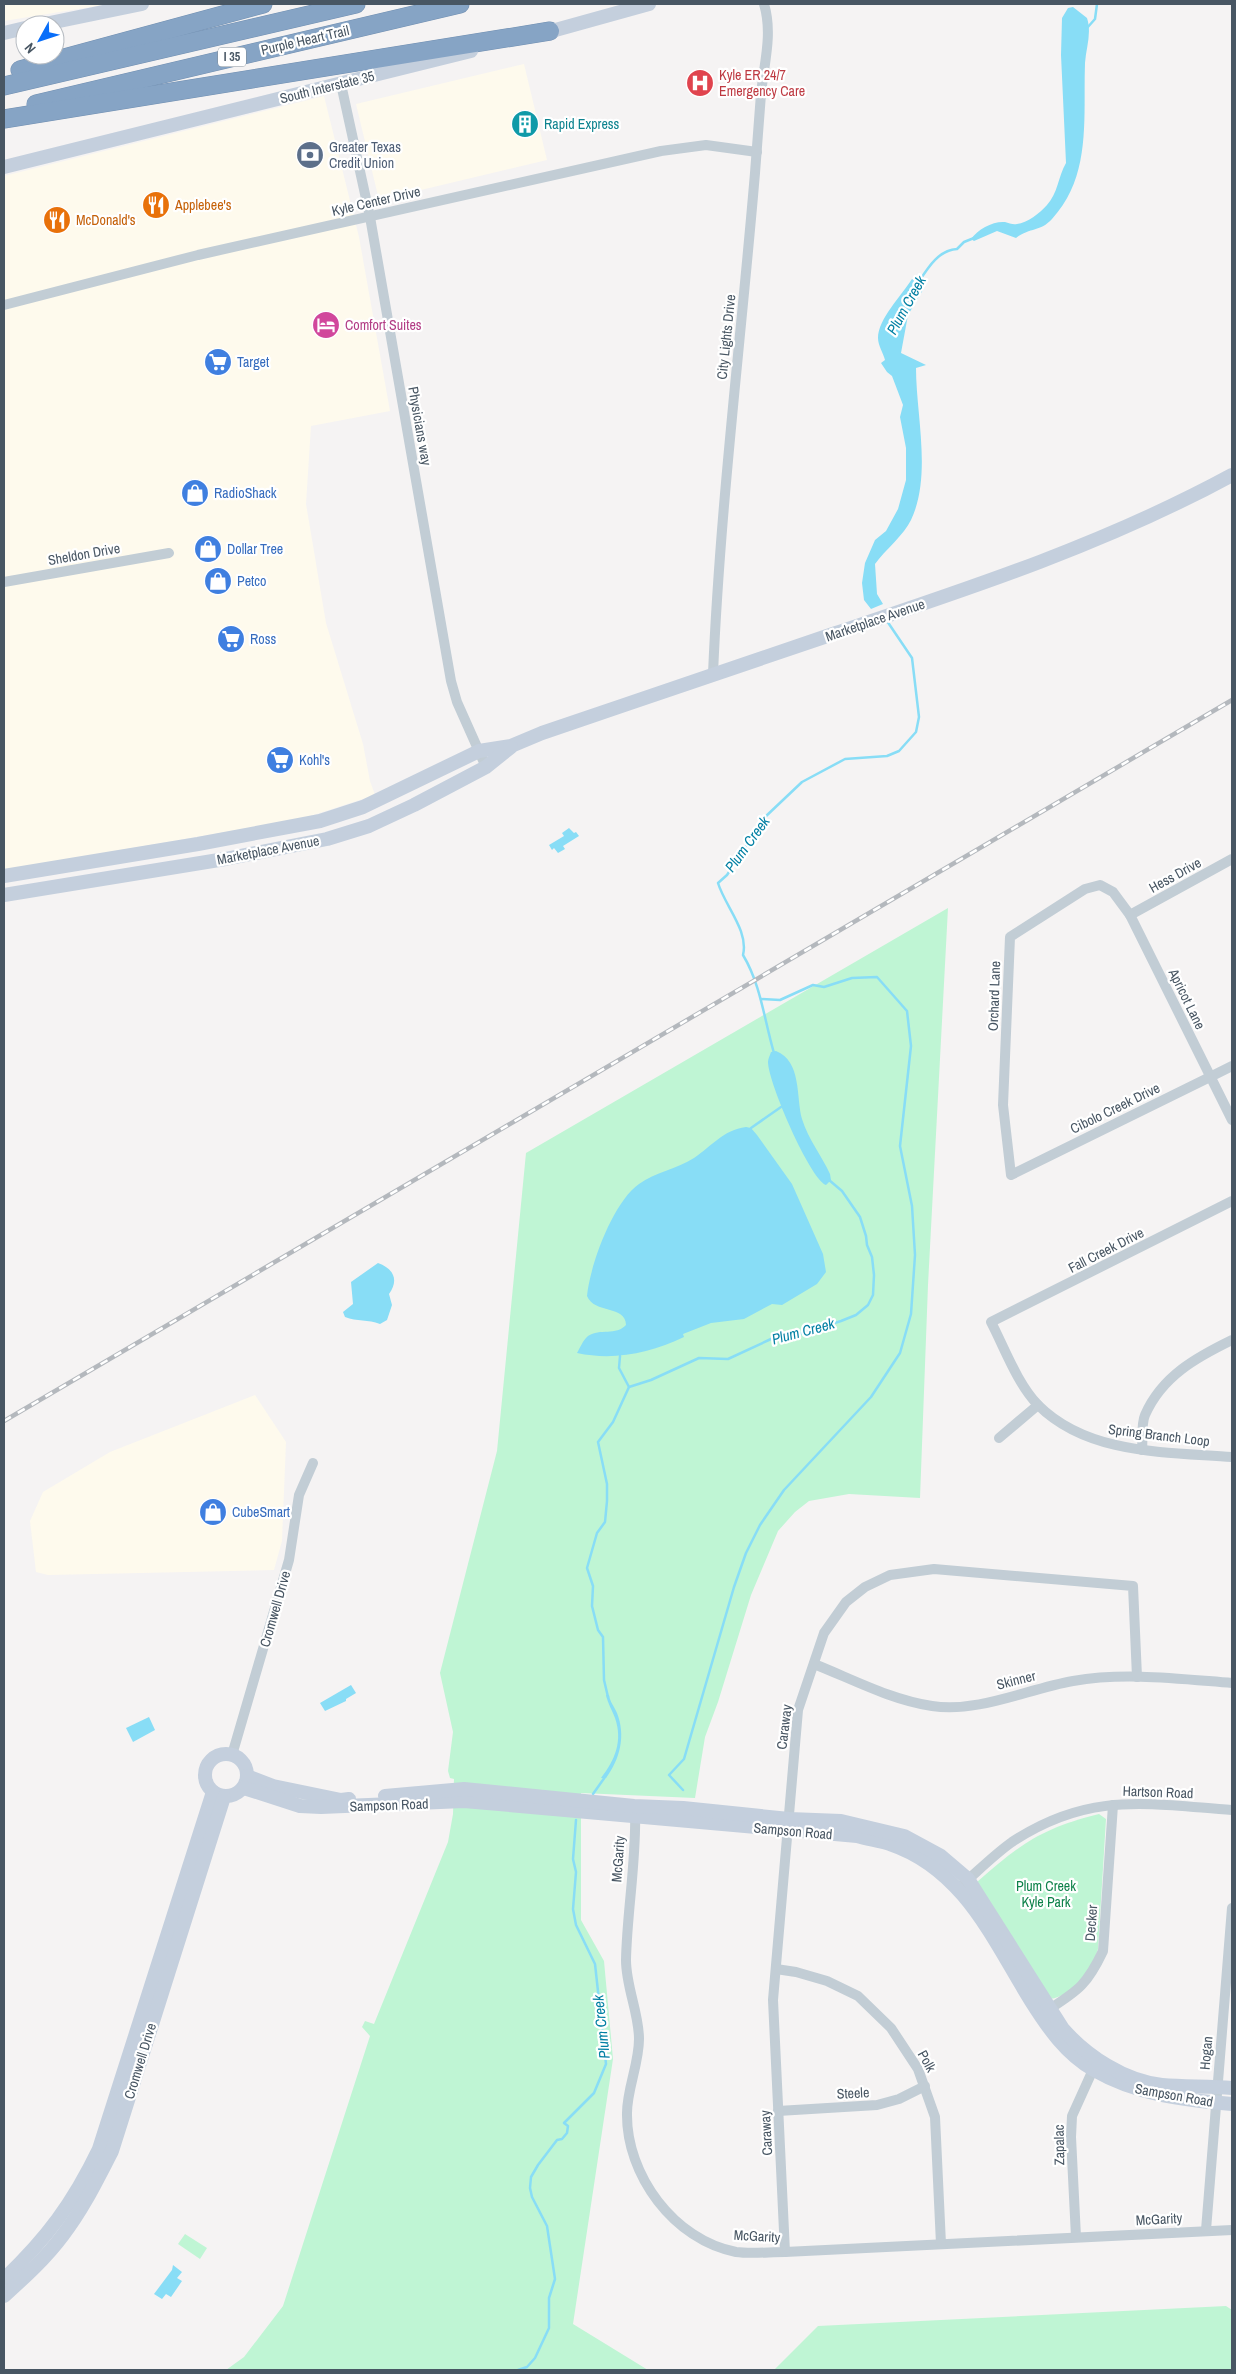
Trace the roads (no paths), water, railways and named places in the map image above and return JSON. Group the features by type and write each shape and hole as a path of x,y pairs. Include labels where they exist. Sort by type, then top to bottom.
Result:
{"highway":[{"path":"4,74 82,55 263,4"},
{"name":"Purple Heart Trail","path":"4,86 356,4"},
{"name":"Purple Heart Trail","path":"4,112 460,4"},
{"path":"4,119 550,31"}],"street":[{"path":"65,20 142,4"},
{"name":"South Interstate 35","path":"4,167 341,84 649,4"},
{"name":"City Lights Drive","path":"713,674 730,442 761,91 768,50 767,15 764,4"},
{"name":"Physicians way","path":"341,84 370,217 451,681 457,702 486,767"},
{"name":"Kyle Center Drive","path":"4,305 198,255 661,152 706,145 757,152"},
{"name":"Marketplace Avenue","path":"4,876 189,846 320,821 363,807 479,751 511,746 542,733 908,609 1062,554 1179,504 1232,475"},
{"name":"Sheldon Drive","path":"4,582 169,553"},
{"name":"Marketplace Avenue","path":"4,896 241,856 327,839 369,826 486,767 511,746"},
{"name":"Hess Drive","path":"1130,915 1232,859"},
{"name":"Orchard Lane","path":"1011,1175 1003,1105 1010,937 1085,889 1100,885 1113,892"},
{"name":"Apricot Lane","path":"1113,892 1130,915 1232,1120"},
{"name":"Cibolo Creek Drive","path":"1011,1175 1232,1066"},
{"name":"Fall Creek Drive","path":"991,1322 1232,1201"},
{"name":"Spring Branch Loop","path":"991,1322 1018,1376 1038,1405 1066,1425 1097,1441 1142,1450 1232,1458"},
{"path":"1142,1450 1144,1416 1167,1382 1198,1356 1232,1340"},
{"path":"999,1438 1038,1405"},
{"name":"Cromwell Drive","path":"232,1755 289,1560 299,1495 313,1463"},
{"name":"Caraway","path":"785,2252 773,2000 798,1710 824,1633 846,1602 865,1587 890,1575 934,1569 1133,1586 1137,1677"},
{"name":"Skinner","path":"814,1664 894,1696 931,1706 963,1708 1072,1681 1137,1677 1232,1684"},
{"path":"219,1755 232,1755 243,1763 245,1782 235,1795 218,1794 208,1787 205,1775 209,1763 219,1755"},
{"name":"Sampson Road","path":"245,1782 300,1806 322,1808 464,1801 634,1812 788,1826 857,1836 889,1844 920,1858 945,1875 964,1884 971,1902 1045,2011 1052,2034 1064,2046 1128,2087 1148,2093 1232,2104"},
{"name":"Cromwell Drive","path":"4,2280 56,2224 76,2196 99,2148 218,1794"},
{"name":"Cromwell Drive","path":"4,2296 32,2271 63,2236 88,2198 112,2151 218,1794"},
{"name":"Hartson Road","path":"964,1884 1011,1843 1044,1824 1082,1809 1128,1802 1232,1810"},
{"name":"Decker","path":"1045,2011 1080,1989 1092,1973 1103,1951 1113,1804"},
{"name":"McGarity","path":"634,1812 626,1963 639,2039 627,2113 631,2147 640,2175 657,2200 677,2220 705,2241 736,2252 785,2252 1232,2230"},
{"name":"Hogan","path":"1206,2230 1232,1908"},
{"name":"Polk","path":"776,1969 828,1980 858,1996 891,2028 918,2069 935,2117 941,2244"},
{"name":"Sampson Road","path":"1095,2065 1161,2085 1232,2088"},
{"name":"Zapalac","path":"1076,2237 1071,2137 1072,2116 1095,2065"},
{"name":"Steele","path":"778,2111 877,2105 899,2099 925,2086"}],"water":[{"path":"1073,7 1087,18 1089,29 1085,63 1083,145 1074,184 1065,202 1052,219 1043,226 1016,238 997,231 974,241 971,239 974,235 991,224 1005,222 1017,224 1025,222 1047,205 1056,190 1066,163 1061,55 1062,18 1068,8"},
{"path":"912,279 924,288 908,315 901,353 926,365 916,368 922,465 921,484 917,503 908,526 875,564 877,594 883,604 871,609 864,600 862,583 865,563 875,540 886,531 898,509 906,480 906,448 900,417 903,405 892,376 881,363 885,360 878,338 886,315"},
{"path":"569,828 579,836 563,846 565,849 558,853 554,848 552,850 549,845 564,836 562,833"},
{"path":"776,1051 784,1056 794,1071 802,1119 830,1174 831,1180 826,1185 810,1166 782,1108 768,1062 771,1052"},
{"path":"746,1127 751,1128 757,1135 792,1184 823,1254 826,1272 817,1284 782,1305 772,1304 744,1319 711,1323 683,1334 684,1337 671,1343 645,1351 618,1356 577,1353 588,1336 598,1332 618,1330 626,1325 625,1319 621,1315 596,1305 587,1296 593,1268 604,1235 620,1205 629,1193 645,1180 687,1162 724,1135"},
{"path":"378,1263 388,1268 394,1280 389,1294 392,1305 387,1320 380,1324 345,1317 343,1312 353,1304 351,1282"},
{"path":"351,1685 356,1693 346,1699 346,1701 325,1711 320,1703"},
{"path":"606,1695 609,1695 617,1713 620,1722 621,1739 618,1755 611,1771 606,1778 601,1778 614,1757 618,1742 615,1718"},
{"path":"149,1717 155,1730 133,1742 126,1728"},
{"path":"173,2265 182,2272 177,2278 182,2281 171,2297 166,2294 162,2299 154,2294 172,2270"}],"waterway":[{"name":"Plum Creek","path":"1087,28 1095,19 1097,4"},
{"name":"Plum Creek","path":"916,286 938,257 950,250 957,249 964,242 974,238"},
{"name":"Plum Creek","path":"774,1053 758,990 743,955 743,937 718,883 727,875 764,818 802,782 845,759 887,756 899,751 916,732 919,717 912,658 887,621"},
{"path":"683,1790 669,1775 684,1759 734,1587 746,1553 760,1525 784,1490 871,1397 900,1353 911,1314 915,1255 912,1206 900,1146 911,1046 907,1011 877,977 852,978 824,987 813,985 780,1000 761,999"},
{"path":"751,1128 781,1107"},
{"name":"Plum Creek","path":"608,1697 604,1680 603,1637 598,1630 592,1606 593,1586 587,1568 597,1533 605,1522 607,1501 607,1484 598,1442 613,1422 629,1387 651,1380 699,1358 728,1359 771,1339 803,1333 841,1321 856,1315 868,1305 873,1295 874,1275 872,1257 867,1245 866,1236 860,1217 842,1191 829,1180"},
{"path":"620,1356 619,1368 629,1387"},
{"name":"Plum Creek","path":"593,1794 605,1777"},
{"name":"Plum Creek","path":"518,2370 527,2367 535,2358 549,2328 549,2298 555,2279 547,2226 532,2197 530,2188 531,2177 557,2140 562,2139 567,2133 568,2126 564,2123 594,2093 606,2064 595,1964 576,1925 573,1909 576,1872 573,1859 576,1820"}],"railway":[{"path":"4,1421 1232,700"}],"place":[{"name":"Kyle ER 24/7 Emergency Care","path":"700,83"},
{"name":"Rapid Express","path":"525,124"},
{"name":"Greater Texas Credit Union","path":"310,155"},
{"name":"Applebee's","path":"156,205"},
{"name":"McDonald's","path":"57,220"},
{"name":"Comfort Suites","path":"326,325"},
{"name":"Target","path":"218,362"},
{"name":"RadioShack","path":"195,493"},
{"name":"Dollar Tree","path":"208,549"},
{"name":"Petco","path":"218,581"},
{"name":"Ross","path":"231,639"},
{"name":"Kohl's","path":"280,760"},
{"name":"CubeSmart","path":"213,1512"}],"park label":[{"name":"Plum Creek Kyle Park","path":"1046,1894"}]}
